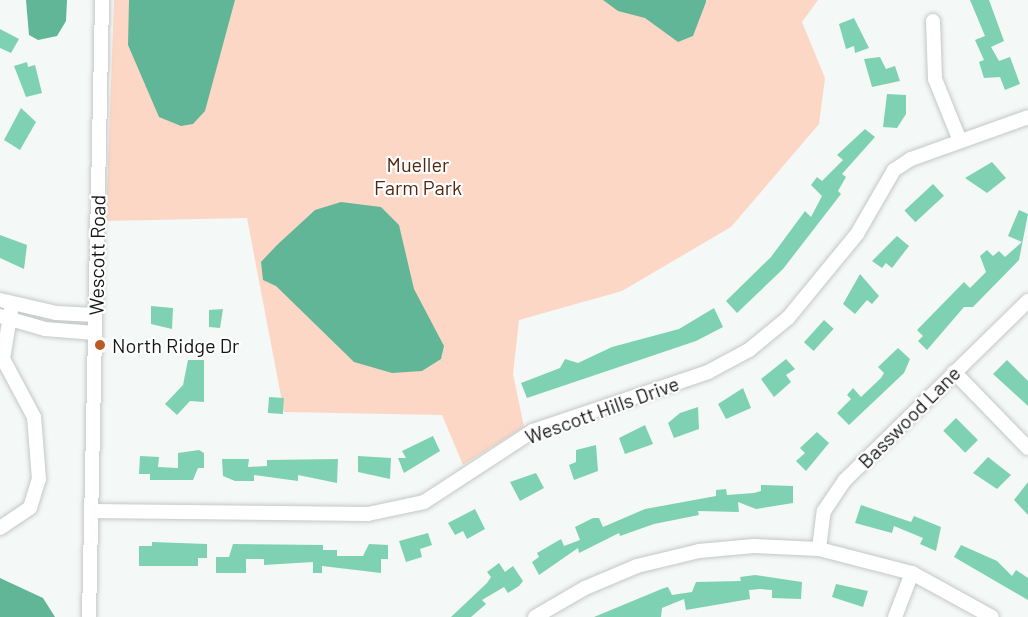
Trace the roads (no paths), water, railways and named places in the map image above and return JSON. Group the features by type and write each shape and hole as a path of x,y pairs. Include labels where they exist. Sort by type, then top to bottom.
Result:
{"street":[{"name":"Wescott Road","path":"89,617 102,0"},
{"path":"933,21 935,79 960,141"},
{"name":"Wescott Hills Drive","path":"91,511 368,514 424,502 533,431 708,372 749,350 788,318 858,234 894,170 911,159 1028,117"},
{"name":"Basswood Lane","path":"819,549 825,512 845,480 1028,301"},
{"path":"0,528 23,516 35,498 40,454 34,417 3,359 6,302 95,315"},
{"path":"4,317 45,329 95,333"},
{"path":"954,372 1028,448"},
{"path":"535,617 585,588 637,566 699,551 754,546 819,549 912,573 992,617"},
{"path":"895,617 912,573"}],"place":[{"name":"North Ridge Dr","path":"100,345"}],"park label":[{"name":"Mueller Farm Park","path":"418,176"}]}
